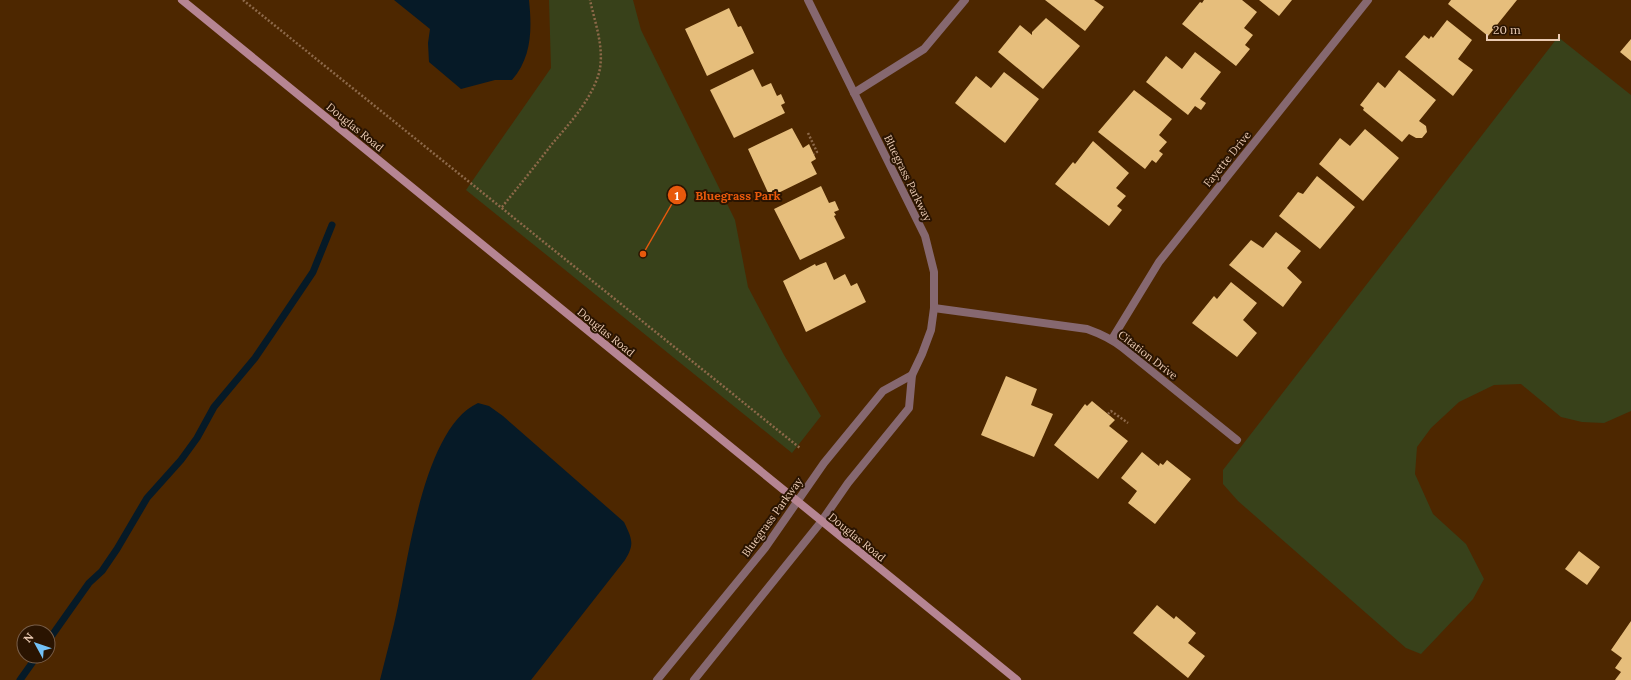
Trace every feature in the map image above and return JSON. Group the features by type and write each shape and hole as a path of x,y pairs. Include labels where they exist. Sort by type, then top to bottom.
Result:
{"street":[{"name":"Douglas Road","path":"182,0 821,522 1018,680"},
{"name":"Bluegrass Parkway","path":"694,680 821,522 848,483 909,408 912,375 922,354 930,330 934,308 934,272 924,236 808,0"},
{"path":"854,93 924,49 965,0"},
{"name":"Fayette Drive","path":"1112,339 1159,262 1368,0"},
{"name":"Citation Drive","path":"934,308 1086,330 1112,339 1237,440"},
{"name":"Bluegrass Parkway","path":"657,680 766,548 824,463 883,391 912,375"}],"path":[{"path":"243,0 800,448"},
{"path":"502,207 571,122 592,88 599,72 599,40 590,0"},
{"path":"808,133 817,152 814,154"},
{"path":"1108,414 1111,411 1128,423"}],"green space":[{"path":"549,0 633,0 641,30 735,220 748,287 784,355 821,416 792,453 466,190 551,68"},
{"path":"1558,37 1631,95 1631,411 1604,423 1582,422 1561,417 1521,384 1494,385 1459,402 1431,428 1417,447 1415,474 1433,514 1466,544 1484,579 1473,599 1421,654 1406,648 1238,501 1223,484 1223,470"}],"water":[{"path":"394,0 529,0 530,32 524,62 512,80 495,80 461,89 429,62 428,43 430,29"},
{"path":"478,403 489,406 503,416 624,522 631,541 630,550 625,560 531,680 380,680 396,615 414,525 432,464 445,438 460,416"}],"building":[{"path":"1045,0 1094,0 1104,7 1085,31"},
{"path":"1204,0 1242,0 1257,12 1244,28 1253,35 1245,45 1250,49 1236,66 1182,24 1200,2 1202,3"},
{"path":"1259,0 1292,0 1279,16"},
{"path":"1451,0 1517,0 1488,36 1448,4"},
{"path":"729,8 738,27 741,26 754,53 707,76 685,29"},
{"path":"1046,18 1080,46 1043,89 998,52 1020,25 1032,35 1032,32"},
{"path":"1447,20 1472,40 1458,59 1473,70 1453,96 1405,57 1424,35 1429,39 1431,36 1433,38"},
{"path":"1631,39 1631,61 1620,52"},
{"path":"1195,52 1221,72 1200,99 1206,103 1201,110 1195,106 1188,115 1146,82 1166,56 1182,69"},
{"path":"753,69 762,87 771,83 777,96 781,94 785,103 781,105 785,113 734,138 710,90"},
{"path":"1399,70 1436,100 1419,121 1426,126 1427,132 1422,138 1416,138 1409,134 1402,142 1363,110 1364,108 1360,105 1378,82 1385,88"},
{"path":"1004,72 1039,99 1005,143 955,103 976,76 991,88"},
{"path":"1134,90 1172,119 1159,135 1167,142 1159,151 1163,154 1156,163 1152,160 1145,169 1098,132"},
{"path":"792,128 803,148 809,144 816,159 811,162 817,174 770,197 748,149"},
{"path":"1365,129 1399,158 1363,201 1319,164 1340,138 1350,146"},
{"path":"1093,141 1129,173 1116,188 1126,196 1117,206 1122,210 1109,226 1055,184 1073,162 1075,164"},
{"path":"1317,176 1355,207 1320,249 1279,216 1298,192 1303,194"},
{"path":"821,186 829,203 835,201 839,210 834,212 836,215 834,216 845,238 800,260 774,209"},
{"path":"1276,232 1301,251 1287,268 1302,282 1283,307 1229,265 1251,240 1263,248"},
{"path":"826,262 834,280 845,274 851,286 857,283 866,302 806,332 783,281 815,264 816,266"},
{"path":"1231,282 1257,303 1243,320 1257,333 1237,357 1192,323 1214,296 1217,299"},
{"path":"1006,376 1037,389 1031,405 1053,414 1034,457 981,435"},
{"path":"1092,401 1115,420 1109,426 1128,441 1098,479 1054,445 1085,404 1087,406"},
{"path":"1142,452 1159,466 1160,463 1163,465 1167,460 1191,479 1155,524 1128,503 1137,491 1121,478"},
{"path":"1579,551 1600,567 1587,585 1565,569"},
{"path":"1157,605 1174,619 1176,616 1196,633 1188,643 1205,656 1188,678 1133,633"},
{"path":"1631,621 1631,680 1615,680 1621,672 1615,668 1622,658 1611,650"}],"waterway":[{"path":"56,630 89,583 102,571 117,549 147,498 181,460 197,438 214,407 255,358 313,272 332,225"},
{"path":"20,680 31,664"}],"place":[{"name":"Bluegrass Park","path":"643,254"}]}
